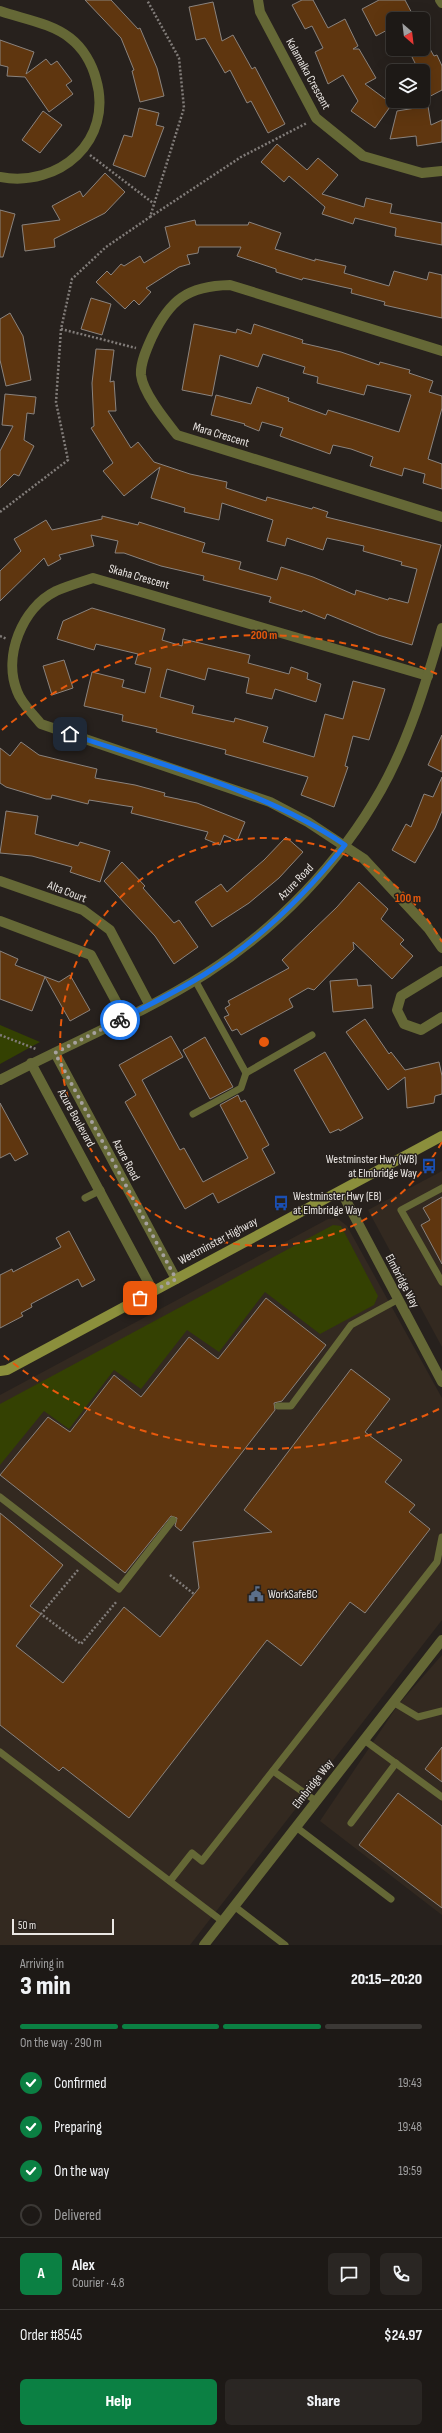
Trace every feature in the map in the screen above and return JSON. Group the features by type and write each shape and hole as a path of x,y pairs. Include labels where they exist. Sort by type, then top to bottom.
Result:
{"main road":[{"name":"Westminster Highway","path":"0,1378 3,1370 154,1291 442,1136"}],"street":[{"name":"Kalamalka Crescent","path":"258,0 260,12 316,118 363,156 422,173 442,171"},
{"path":"0,11 62,33 71,39 88,60 98,84 100,111 97,122 84,150 64,167 29,179 0,177"},
{"name":"Mara Crescent","path":"442,351 230,285 208,286 176,300 163,314 145,350 141,376 157,411 177,435 442,517"},
{"name":"Skaha Crescent","path":"428,676 93,578 55,592 32,610 16,641 11,663 17,692 41,724 270,802 308,822 345,845 364,859 428,928 442,948"},
{"name":"Azure Road","path":"0,1080 31,1063 55,1053 125,1018 195,980 260,934 298,900 345,845 382,789 405,740 428,676 442,628"},
{"name":"Alta Court","path":"0,881 83,910 110,930 149,1004"},
{"path":"0,921 91,955 125,1018"},
{"path":"442,971 401,996 397,1010 404,1024 421,1030 442,1017"},
{"name":"Azure Road","path":"55,1053 176,1279"},
{"name":"Azure Boulevard","path":"31,1063 154,1291"},
{"name":"Elmbridge Way","path":"341,1191 397,1300 442,1382"},
{"name":"Elmbridge Way","path":"204,1945 442,1640"}],"lane":[{"path":"195,980 246,1074"},
{"path":"193,1114 241,1088 246,1074 312,1035"},
{"path":"442,1188 401,1210 442,1282"},
{"path":"85,1198 100,1190"},
{"path":"278,1406 291,1406 351,1325 397,1300"},
{"path":"0,1497 119,1589 173,1520"},
{"path":"170,1881 192,1853 202,1861 274,1770 436,1562 442,1537"},
{"path":"393,1702 418,1717 442,1710"},
{"path":"364,1740 442,1797"},
{"path":"0,1752 222,1921"},
{"path":"351,1823 396,1763"},
{"path":"274,1770 316,1801"},
{"path":"296,1827 391,1899"},
{"path":"234,1906 285,1945"}],"path":[{"path":"147,0 179,58 184,108 150,217"},
{"path":"0,512 68,460 56,402 61,329 72,279 106,247 150,217 242,157 316,118"},
{"path":"84,150 154,203"},
{"path":"61,329 145,350"},
{"path":"0,1035 36,1049"},
{"path":"84,1563 41,1614 81,1644 117,1601"},
{"path":"170,1575 194,1594"}],"shaded area":[{"path":"442,1171 442,1347 368,1210"},
{"path":"337,1218 347,1226 442,1398 442,1620 190,1945 0,1945 0,1395 328,1219"},
{"path":"442,1655 442,1915 320,1821 398,1705"}],"green space":[{"path":"0,1025 40,1042 0,1064"},
{"path":"333,1225 341,1226 378,1296 374,1305 320,1334 265,1292 219,1352 187,1330 141,1389 114,1370 69,1429 44,1411 0,1465 0,1404"}],"building":[{"path":"85,0 111,0 138,29 140,28 157,68 164,96 140,102 132,71 134,70 121,38"},
{"path":"302,0 313,0 328,28 345,19 358,46 353,49 359,49 376,78 365,84 386,100 386,108 389,108 375,128 351,111 358,101 343,75 328,84 315,52 323,48 312,26 305,29 292,5"},
{"path":"379,0 405,0 411,12 386,12 386,31 376,36 362,9"},
{"path":"213,2 222,41 233,35 252,69 255,67 285,124 268,133 251,101 247,103 230,70 225,73 205,38 196,40 189,7"},
{"path":"0,40 34,52 26,74 46,59 51,65 57,61 72,81 66,85 73,94 49,112 25,77 7,76 8,67 0,65"},
{"path":"430,49 434,56 437,55 442,66 442,90 430,96 430,64 416,64 412,56 430,56"},
{"path":"139,108 159,113 156,125 164,127 145,177 113,165 124,135 132,137"},
{"path":"416,108 428,108 431,125 442,120 442,142 417,146 416,136 390,139 397,111"},
{"path":"43,111 62,125 40,153 22,140"},
{"path":"277,144 307,170 318,158 338,175 322,194 364,207 366,198 392,204 390,213 442,223 442,245 395,236 396,228 355,218 353,224 322,214 325,207 289,176 284,182 261,162"},
{"path":"105,173 125,192 105,213 54,239 55,247 25,251 22,225 60,220 52,206 80,191 83,197"},
{"path":"0,210 15,214 3,257 0,257"},
{"path":"195,220 196,225 248,225 249,222 281,233 275,249 315,261 315,259 346,266 344,273 389,286 394,271 427,280 429,272 442,275 442,318 384,305 385,302 351,293 352,289 303,278 302,280 276,272 276,269 237,256 241,247 199,247 198,253 187,255 190,264 179,267 146,288 151,292 139,305 134,300 125,309 96,282 107,271 111,275 121,264 124,266 140,256 144,263 170,247 165,227"},
{"path":"91,298 111,304 102,335 81,329"},
{"path":"10,313 23,336 31,380 6,386 0,360 0,319"},
{"path":"194,324 236,333 237,329 251,334 254,324 303,340 302,343 341,352 379,365 380,362 410,370 409,373 433,381 429,392 442,396 442,408 428,459 442,464 442,489 423,483 425,474 404,468 402,476 370,466 373,457 351,449 333,445 330,454 280,436 283,428 262,422 259,431 244,425 245,424 211,415 216,395 251,404 257,387 289,398 288,401 326,415 328,410 399,432 411,395 367,385 364,395 317,383 318,377 303,373 305,367 263,354 258,367 220,355 212,396 182,390"},
{"path":"96,349 114,350 110,382 114,381 116,411 108,411 131,448 138,442 154,462 190,474 227,482 226,488 266,501 267,497 312,509 313,507 328,512 326,517 441,545 412,645 378,635 327,614 325,619 303,610 302,612 269,602 271,597 203,580 204,576 161,566 124,553 115,553 118,541 91,535 94,546 59,555 61,559 48,566 44,558 0,601 0,571 21,551 14,539 46,520 52,530 102,519 102,516 138,525 139,522 205,543 202,552 241,562 239,569 277,580 281,567 313,577 355,595 356,590 388,600 389,598 408,603 417,569 401,565 402,562 363,551 364,546 327,538 323,550 287,538 285,546 267,541 273,520 222,503 219,520 184,512 185,508 151,498 160,467 124,496 103,471 113,463 91,428 94,426 92,383"},
{"path":"5,394 36,397 34,414 27,413 24,440 34,446 19,476 14,474 0,488 0,451 13,426 2,425"},
{"path":"92,608 165,629 162,640 182,646 183,639 250,655 248,663 289,674 291,667 308,673 307,679 321,684 316,702 275,689 272,699 246,693 249,678 208,668 205,680 167,669 160,697 194,706 192,713 234,722 235,718 268,727 263,742 314,757 325,714 343,719 353,681 385,689 369,740 353,736 345,766 348,767 334,807 301,795 308,777 225,754 226,750 156,732 157,729 122,721 123,715 84,706 92,672 124,680 122,687 145,693 151,668 135,664 138,654 96,644 94,650 57,639 63,621"},
{"path":"64,660 73,688 52,695 43,666"},
{"path":"442,735 442,772 428,765"},
{"path":"21,742 39,755 97,769 95,778 135,785 165,793 164,796 197,803 245,822 237,841 224,835 220,845 205,839 208,832 131,813 133,807 89,800 88,804 52,795 51,799 46,799 6,787 0,783 0,748 10,756"},
{"path":"442,777 442,811 435,828 415,863 392,850 406,824 411,827 424,794 433,797"},
{"path":"6,811 38,816 35,834 78,846 80,842 110,851 100,882 70,872 72,867 32,856 0,853"},
{"path":"286,837 303,852 279,878 249,903 212,927 195,902 221,884 227,892 264,860"},
{"path":"122,862 145,886 143,888 174,923 179,920 198,947 174,964 155,936 104,881"},
{"path":"359,882 388,909 381,919 404,940 400,944 413,956 392,979 353,942 354,949 314,990 308,988 289,999 293,1007 241,1035 237,1029 232,1031 224,1017 229,1015 225,1008 230,1005 228,1001 289,968 282,960 337,907"},
{"path":"0,951 18,959 15,965 59,982 70,975 90,1010 70,1021 45,977 32,1011 0,999"},
{"path":"357,979 358,986 371,985 373,1008 333,1012 330,981"},
{"path":"365,1019 389,1054 391,1052 405,1070 439,1062 442,1076 442,1094 435,1096 434,1103 407,1108 405,1077 388,1090 346,1032"},
{"path":"171,1036 183,1057 142,1080 180,1150 184,1148 203,1182 248,1158 220,1105 238,1095 241,1102 245,1100 269,1145 262,1149 275,1173 218,1203 213,1193 185,1209 125,1102 136,1095 119,1065"},
{"path":"205,1037 233,1087 210,1099 183,1050"},
{"path":"325,1052 363,1118 340,1131 339,1129 330,1133 294,1070"},
{"path":"0,1103 28,1154 15,1161 10,1153 0,1158"},
{"path":"442,1197 442,1264 421,1225 430,1220 423,1208"},
{"path":"69,1231 95,1280 82,1287 78,1279 31,1304 32,1307 21,1313 23,1316 0,1328 0,1275 12,1269 13,1272 61,1247 56,1238"},
{"path":"266,1298 326,1345 282,1401 274,1403 275,1410 181,1531 175,1526 177,1518 171,1516 125,1573 0,1475 48,1417 70,1432 114,1375 141,1397 189,1337 218,1359"},
{"name":"WorkSafeBC","path":"351,1369 390,1399 365,1432 402,1460 385,1482 415,1505 409,1512 430,1529 365,1613 350,1602 301,1666 267,1640 129,1818 63,1767 59,1771 0,1725 0,1513 63,1565 30,1606 41,1614 16,1646 63,1683 124,1607 160,1637 199,1588 193,1542 272,1532 244,1510"},
{"path":"442,1747 442,1782 425,1769"},
{"path":"398,1793 442,1826 442,1908 359,1845"}],"way so far":[{"path":"120,1020 55,1053 176,1279 140,1298"}],"place":[{"name":"Westminster Hwy (WB) at Elmbridge Way","path":"429,1166"},
{"name":"Westminster Hwy (EB) at Elmbridge Way","path":"281,1203"},
{"name":"WorkSafeBC","path":"256,1594"}],"route":[{"path":"70,734 270,802 326,832 345,845 322,874 298,900 234,955 206,974 120,1020"}]}
